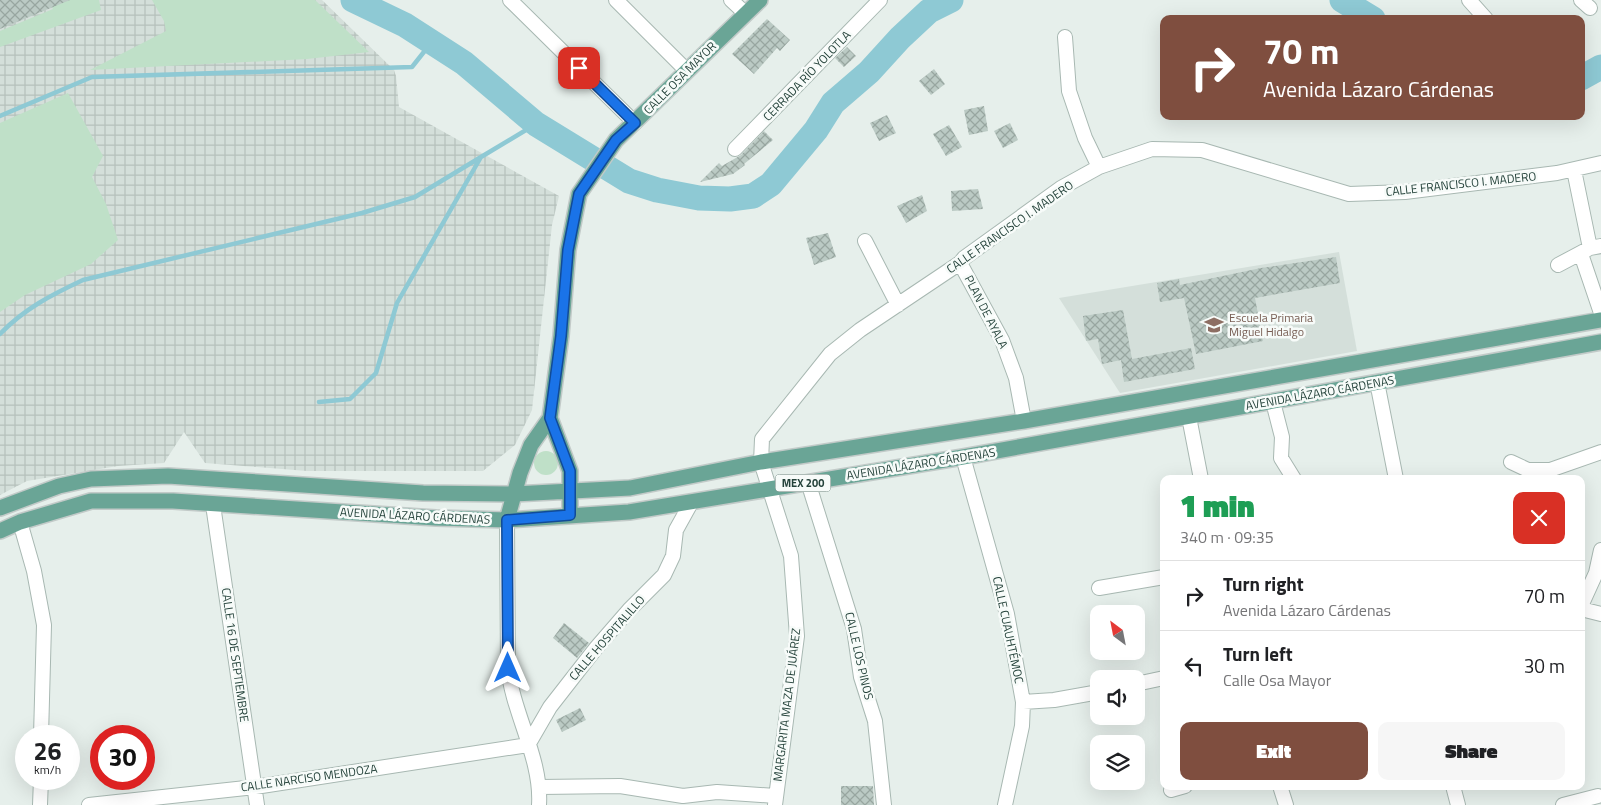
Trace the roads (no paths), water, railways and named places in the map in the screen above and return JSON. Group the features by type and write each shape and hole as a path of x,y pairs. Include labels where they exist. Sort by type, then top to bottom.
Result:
{"main road":[{"name":"CALLE OSA MAYOR","path":"507,520 531,445 550,418 561,336 568,250 579,194 616,140 760,0"},
{"name":"AVENIDA LÁZARO CÁRDENAS","path":"0,508 59,486 91,480 168,476 423,493 514,494 630,488 761,462 1024,421 1601,320"},
{"name":"AVENIDA LÁZARO CÁRDENAS","path":"0,531 20,522 90,501 173,502 436,518 507,520 629,512 963,457 1601,342"},
{"name":"CALLE OSA MAYOR","path":"550,418 570,471 570,515"}],"street":[{"path":"510,0 635,123"},
{"path":"616,0 687,71"},
{"path":"731,0 746,14"},
{"path":"1469,0 1482,15"},
{"name":"CERRADA RÍO YOLOTLA","path":"735,149 877,1"},
{"path":"1065,37 1069,91 1085,138 1099,167"},
{"name":"CALLE FRANCISCO I. MADERO","path":"761,462 762,439 830,354 853,336 960,263 964,258 1061,188 1099,167 1152,149 1202,150 1349,194 1405,192 1574,170 1601,163"},
{"path":"1574,170 1591,250 1601,313"},
{"path":"865,240 898,305"},
{"path":"1558,265 1591,250"},
{"name":"PLAN DE AYALA","path":"960,263 1002,340 1016,378 1024,421"},
{"path":"1377,382 1395,475"},
{"path":"1273,402 1282,437 1282,458 1292,475"},
{"path":"1189,417 1200,475"},
{"path":"1510,462 1528,470 1550,470 1601,452"},
{"name":"CALLE CUAUHTÉMOC","path":"963,457 1007,614 1022,702 1022,726 1005,805"},
{"name":"MARGARITA MAZA DE JUÁREZ","path":"761,462 771,488 791,556 797,636 775,800"},
{"name":"CALLE LOS PINOS","path":"808,482 854,629 861,677 875,721 884,805"},
{"name":"CALLE HOSPITALILLO","path":"528,745 550,707 596,648 629,610 664,575 673,556 676,530 690,502"},
{"name":"CALLE 16 DE SEPTIEMBRE","path":"213,505 255,787 256,805"},
{"path":"507,520 508,668 510,688 540,787 539,805"},
{"path":"20,522 34,572 44,625 41,725"},
{"path":"1585,598 1596,573 1601,550"},
{"path":"1099,588 1160,578"},
{"path":"1585,608 1601,614"},
{"path":"1145,682 1160,679"},
{"path":"1022,702 1054,700 1090,694"},
{"name":"CALLE NARCISO MENDOZA","path":"89,805 255,787 528,745"},
{"path":"540,787 620,786 683,796 717,792 775,800"},
{"path":"40,805 41,790"},
{"path":"1281,790 1286,805"},
{"path":"1455,790 1458,805"},
{"path":"1563,805 1598,796"}],"waterway":[{"path":"353,0 405,25 464,63 536,124 629,181 657,190 699,198 730,199 753,196 771,184 816,130 833,103 869,72 900,38 929,11 951,0"},
{"path":"1342,0 1366,15"},
{"path":"0,116 92,77 412,67 431,43"},
{"path":"1585,76 1601,67"},
{"path":"319,402 350,399 376,373 397,303 481,157 536,124"},
{"path":"0,334 38,303 83,280 362,213 415,197 481,157"}],"place":[{"name":"Escuela Primaria Miguel Hidalgo","path":"1214,325"}]}
